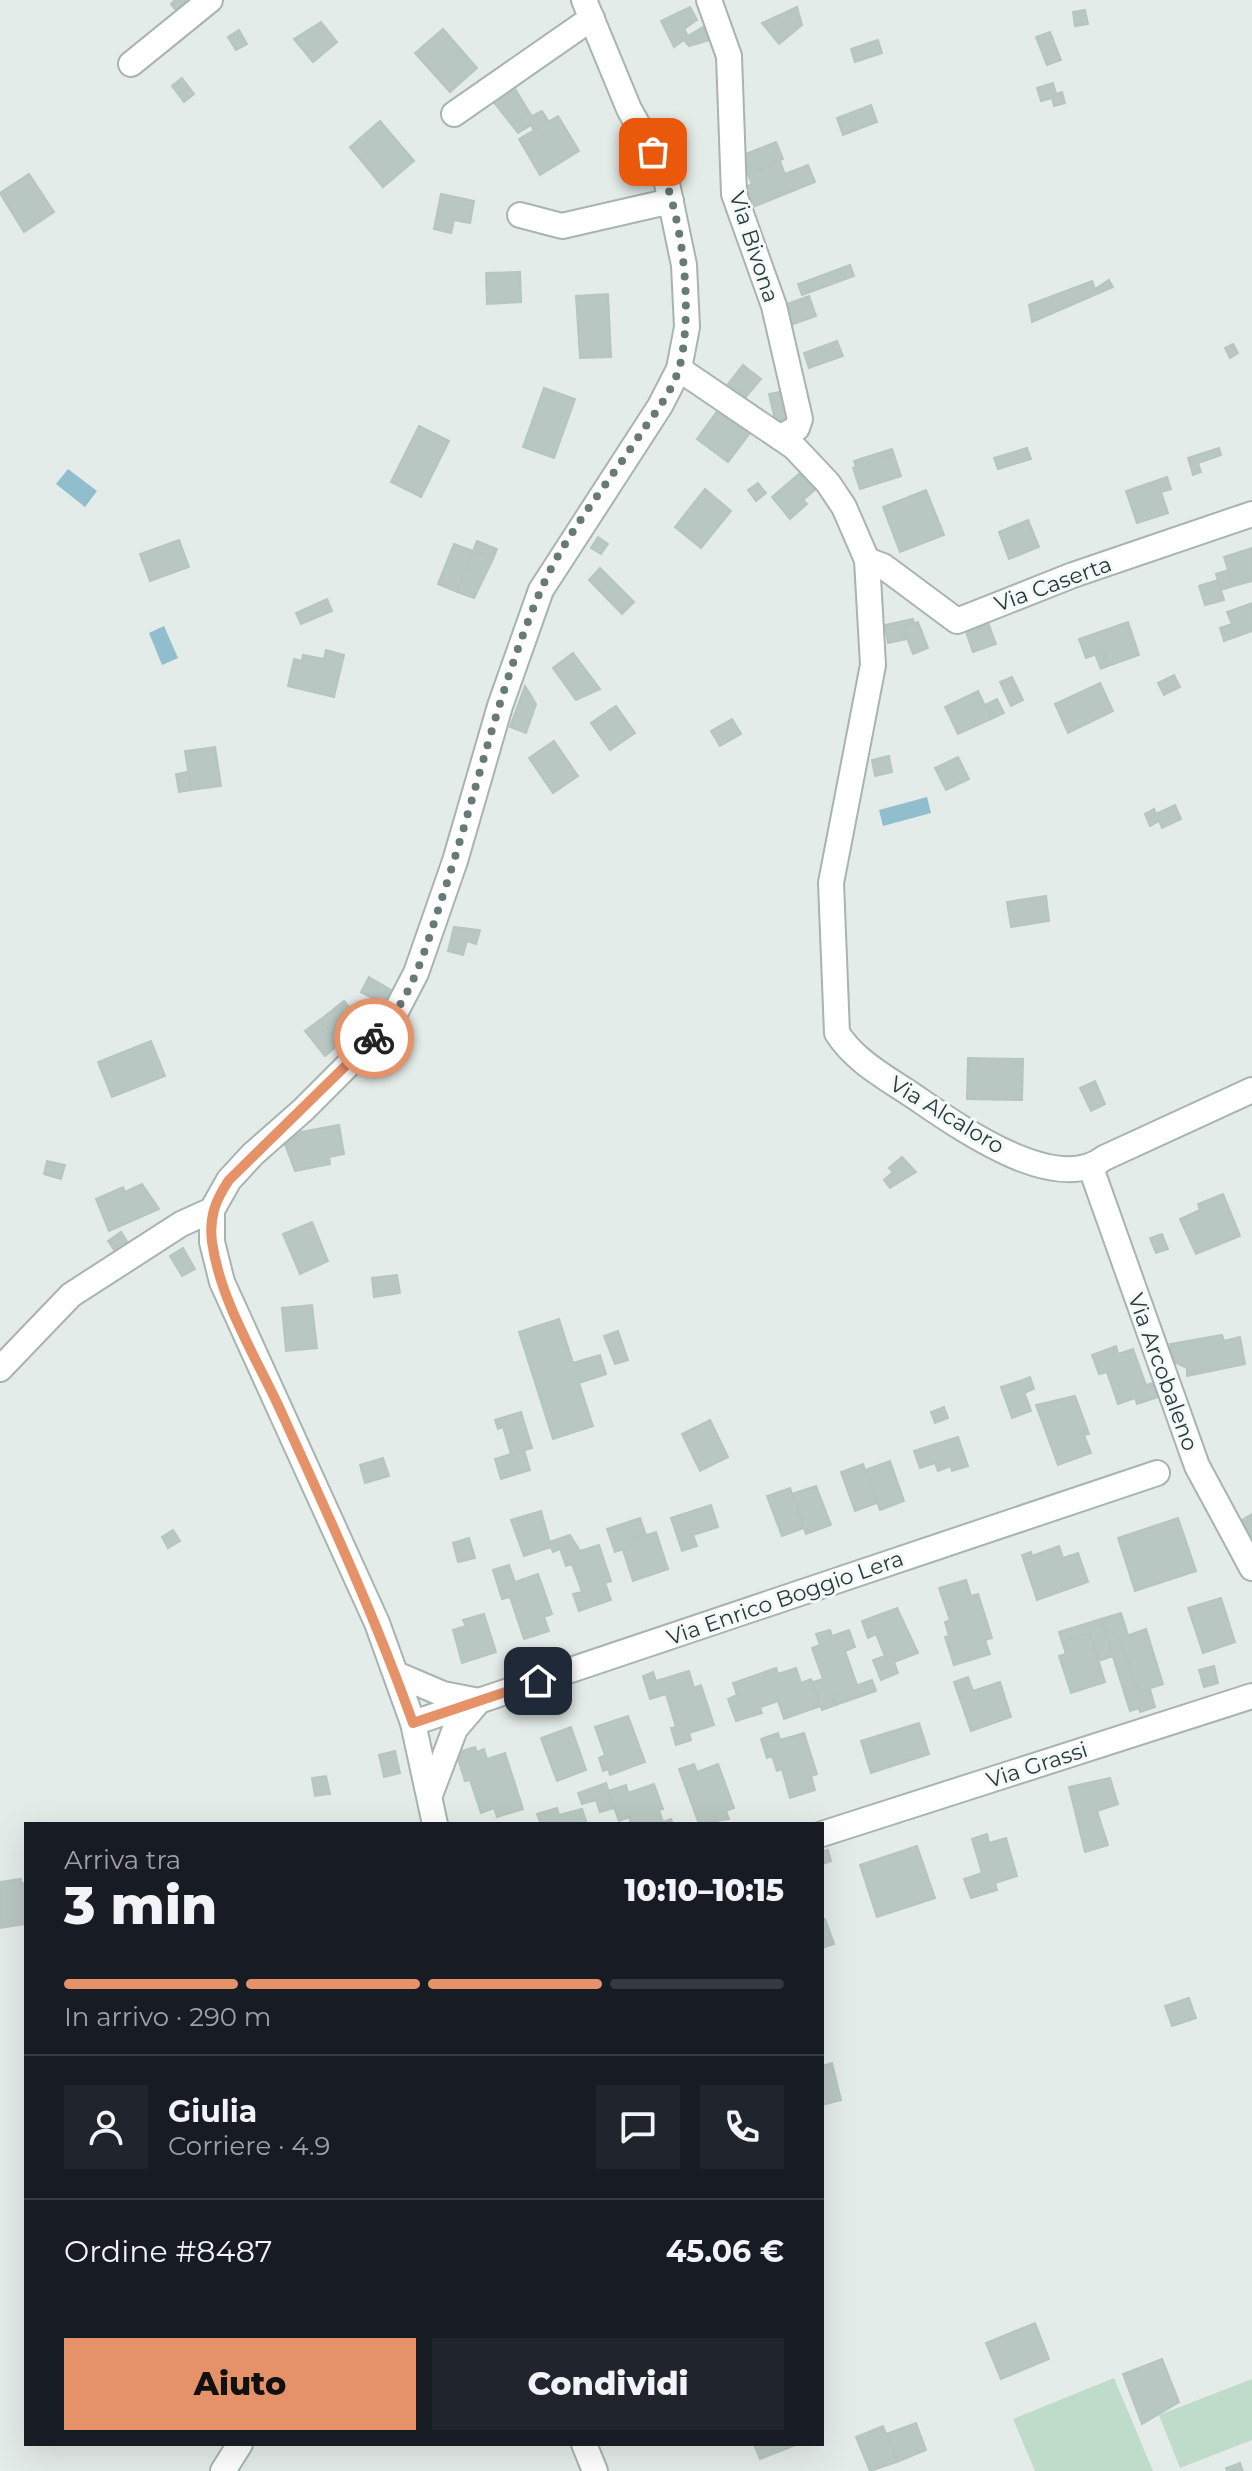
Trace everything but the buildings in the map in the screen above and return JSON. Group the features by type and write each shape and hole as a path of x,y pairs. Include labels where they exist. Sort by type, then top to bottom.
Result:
{"street":[{"path":"131,64 210,0"},
{"name":"Via Bivona","path":"709,0 729,56 734,194 774,306 800,419 797,428 781,437"},
{"path":"435,1822 413,1723 396,1674 338,1536 222,1282 212,1242 212,1210 229,1180 253,1154 303,1110 390,1023 416,973 455,861 500,706 541,590 660,406 679,369 687,327 684,265 665,174 629,109 588,9 454,114"},
{"path":"520,215 562,226 671,201"},
{"path":"679,369 781,437 828,483 844,507 867,560"},
{"name":"Via Caserta","path":"867,560 883,566 957,621 1073,575 1252,514"},
{"name":"Via Alcaloro","path":"867,560 873,665 831,883 837,1033 862,1061 964,1130 1001,1150 1045,1166 1091,1168"},
{"path":"1091,1168 1104,1158 1252,1090"},
{"name":"Via Arcobaleno","path":"1091,1168 1197,1466 1252,1568"},
{"path":"0,1369 41,1322 71,1295 181,1224 212,1210"},
{"name":"Via Enrico Boggio Lera","path":"413,1723 1157,1473"},
{"path":"396,1674 443,1694 479,1701 455,1729 429,1798"},
{"name":"Via Grassi","path":"824,1833 1252,1696"},
{"path":"223,2471 239,2446"},
{"path":"585,2446 595,2471"}],"green space":[{"path":"1114,2378 1153,2471 1035,2471 1013,2419"},
{"path":"1252,2379 1252,2440 1180,2468 1159,2415"}],"water":[{"path":"68,469 97,491 85,507 56,484"},
{"path":"164,626 178,658 162,665 149,633"},
{"path":"927,797 931,813 883,826 879,810"}],"way so far":[{"path":"374,1038 390,1023 416,973 455,861 500,706 541,590 566,546 660,406 679,369 687,327 684,265 665,174 653,152"}],"route":[{"path":"374,1038 303,1110 253,1154 219,1195 212,1210 212,1242 222,1282 377,1623 413,1723 538,1681"}]}
